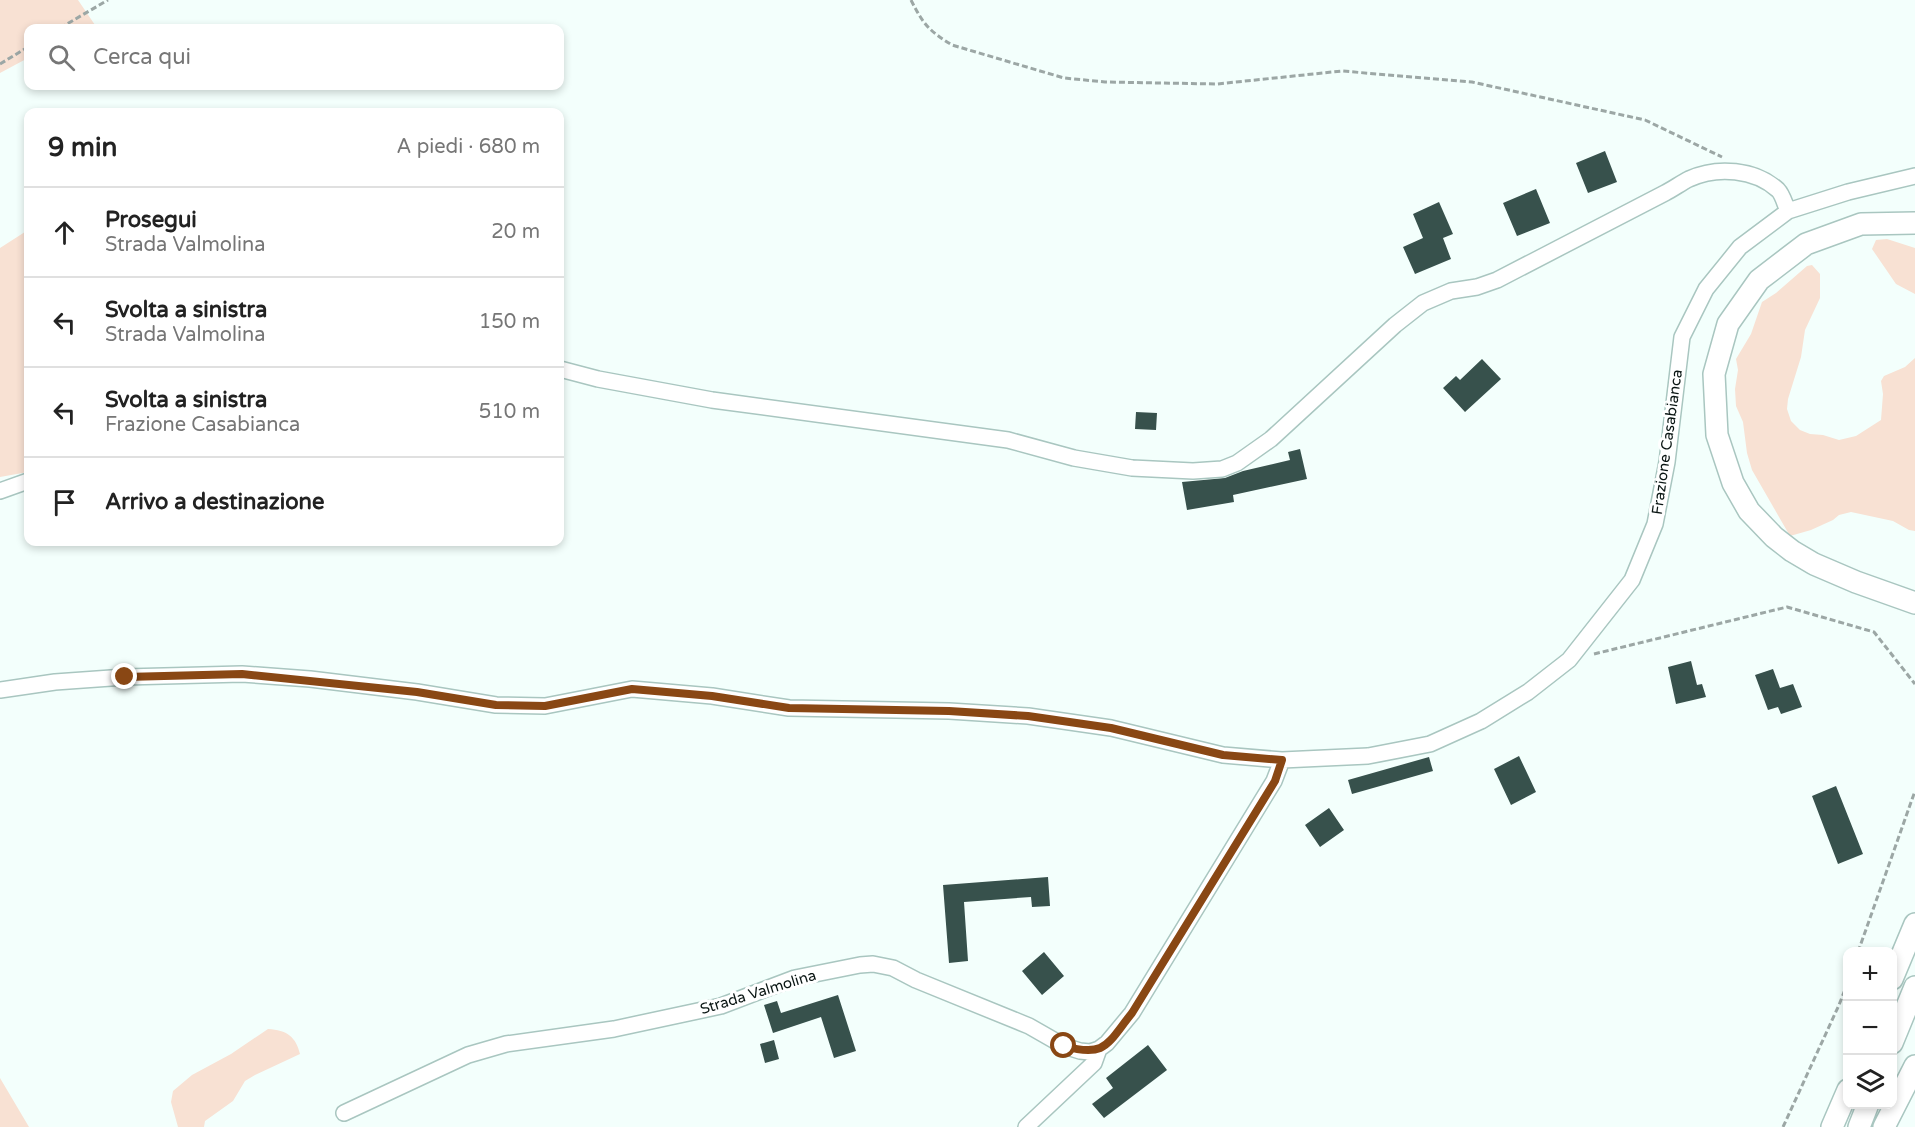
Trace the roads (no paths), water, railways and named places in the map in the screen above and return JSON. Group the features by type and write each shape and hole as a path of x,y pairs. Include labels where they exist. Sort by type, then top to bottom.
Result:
{"highway":[{"path":"1914,224 1861,224 1806,244 1759,280 1728,324 1714,374 1717,435 1733,483 1749,511 1774,537 1814,564 1915,603"},
{"path":"1897,970 1915,924"},
{"path":"1897,1033 1915,987"},
{"path":"1884,1127 1915,1066"},
{"path":"1832,1127 1843,1102"},
{"path":"1859,1127 1866,1109"}],"street":[{"path":"564,370 598,379 712,400 1008,440 1074,458 1132,468 1222,470 1238,463 1271,439 1395,325 1423,303 1451,291 1477,287 1497,280 1690,178 1713,172 1729,171 1752,175 1780,192 1788,211"},
{"name":"Frazione Casabianca","path":"0,690 55,682 114,678 242,674 417,692 496,705 545,706 632,689 712,696 789,708 949,711 1028,716 1111,728 1223,755 1282,760 1368,756 1430,744 1481,721 1528,692 1569,660 1632,580 1655,524 1666,462 1682,337 1706,289 1740,247 1788,211 1848,192 1915,176"},
{"path":"0,491 24,482"},
{"path":"1026,1127 1094,1063 1099,1049 1107,1044 1132,1013 1275,781 1282,760"},
{"name":"Strada Valmolina","path":"344,1113 468,1055 506,1044 614,1029 721,1006 795,978 873,964 892,968 1029,1026 1064,1046 1090,1052 1099,1049"}]}
